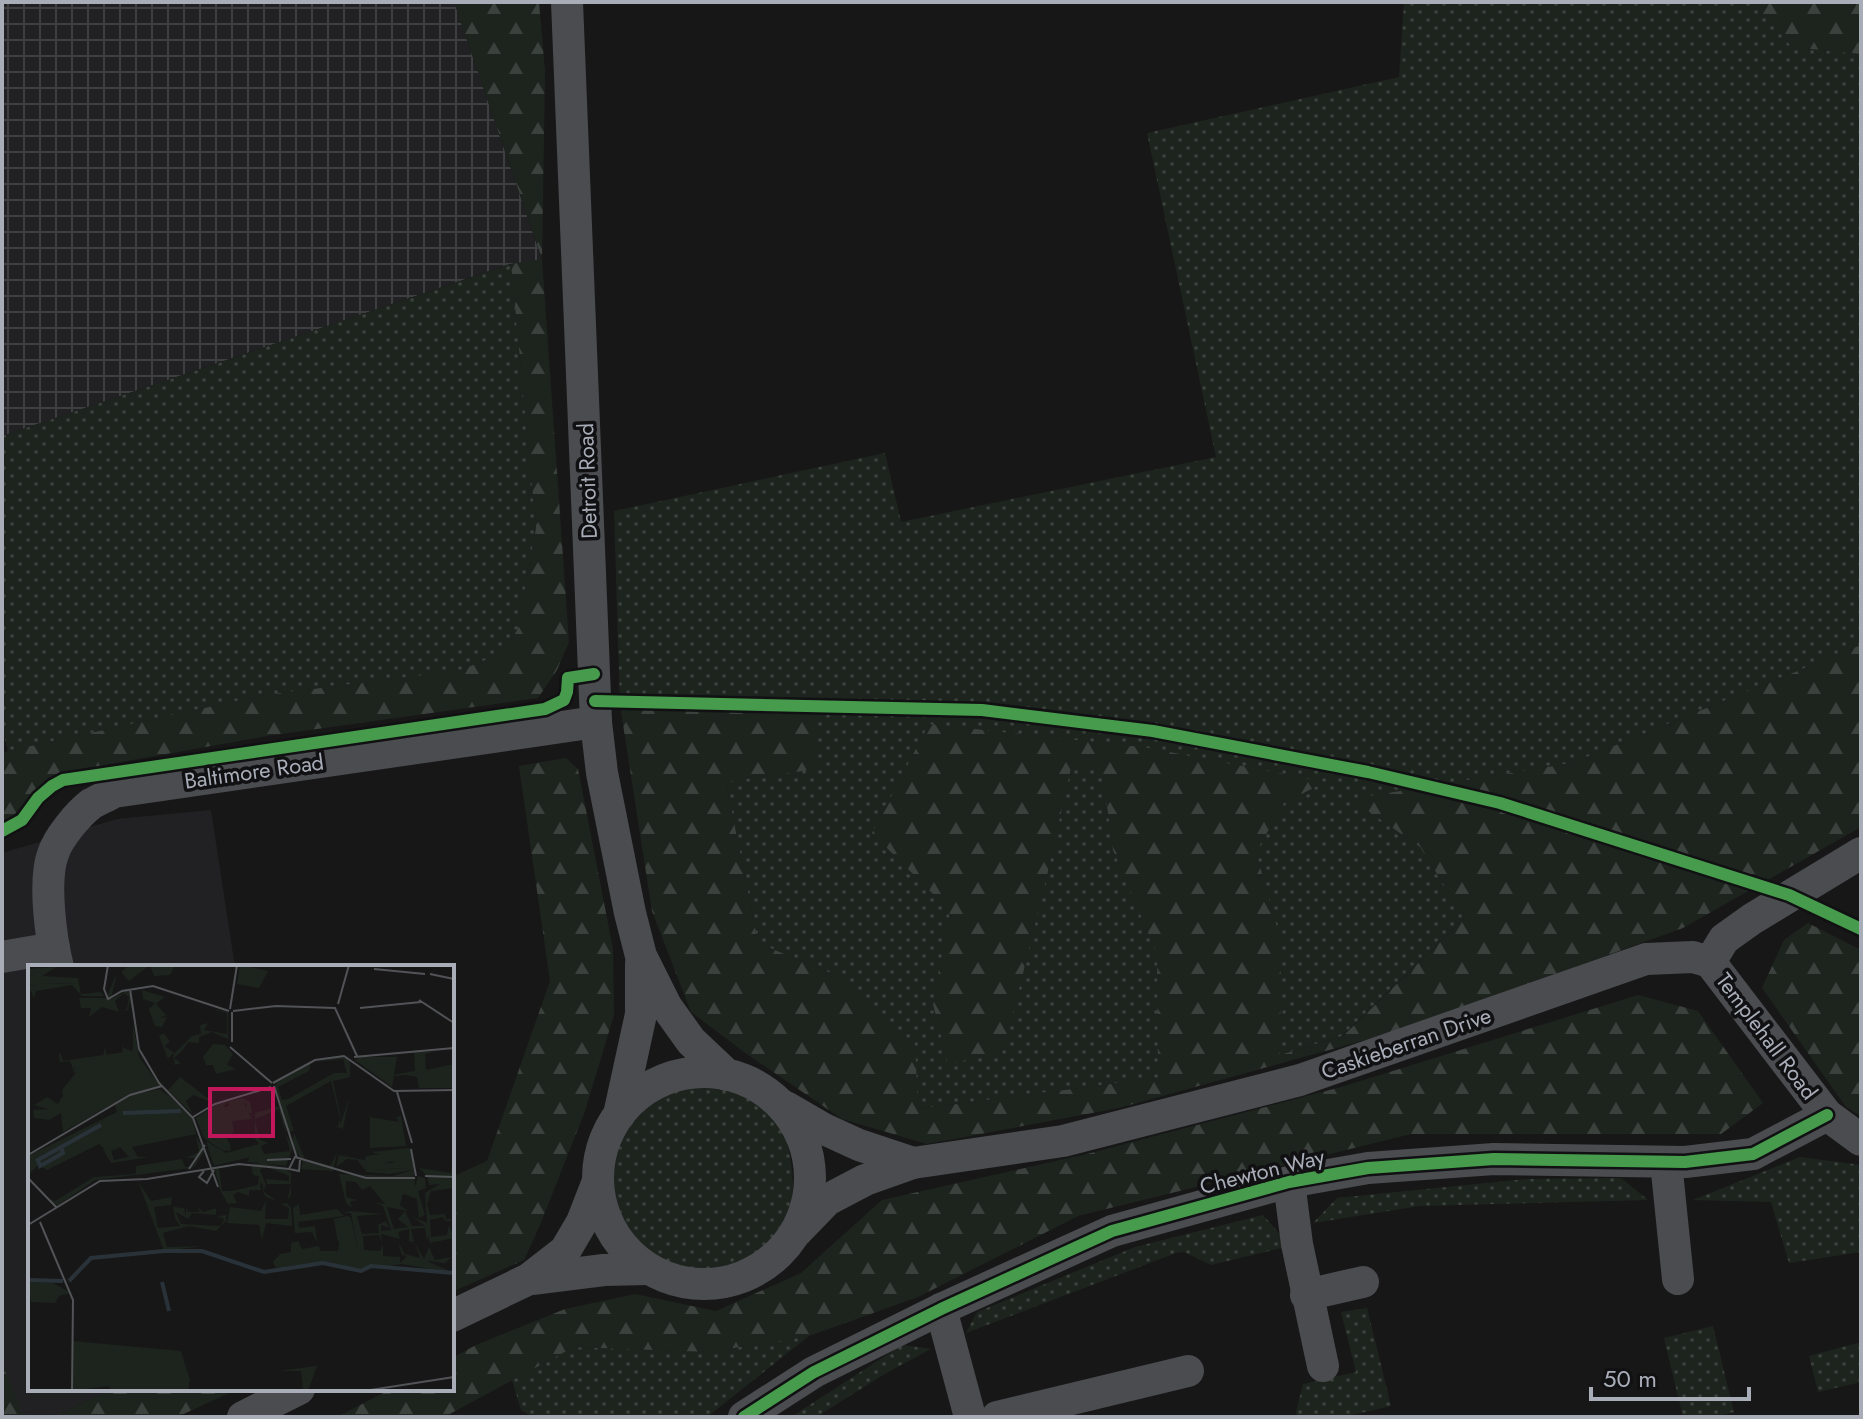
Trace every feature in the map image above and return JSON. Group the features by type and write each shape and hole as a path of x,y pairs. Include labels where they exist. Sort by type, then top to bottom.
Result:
{"street":[{"name":"Detroit Road","path":"567,2 596,722 602,773 641,956 666,1006 691,1041 727,1075"},
{"name":"Baltimore Road","path":"56,957 48,891 53,854 70,825 91,804 114,792 596,722"},
{"path":"1710,962 1724,939 1861,853"},
{"name":"Detroit Road","path":"619,1115 641,1014 641,956"},
{"path":"2,957 56,957"},
{"name":"Caskieberran Drive","path":"797,1231 827,1200 865,1180 913,1163 1063,1141 1300,1080 1646,959 1693,957 1710,962"},
{"name":"Templehall Road","path":"1710,962 1827,1115 1861,1140"},
{"path":"707,1072 727,1075 755,1086 779,1103 796,1125 807,1151 810,1178 807,1205 797,1231 779,1253 757,1271 730,1281 702,1284 674,1280 648,1269 628,1252 612,1231 602,1207 598,1181 603,1146 619,1115 649,1087 687,1074 707,1072"},
{"name":"Caskieberran Drive","path":"779,1103 859,1145 913,1163"},
{"name":"Chewton Way","path":"744,1417 814,1372 941,1309 1112,1231 1289,1182 1368,1168 1494,1159 1685,1162 1753,1154 1827,1115"},
{"path":"1666,1162 1678,1279"},
{"path":"454,1315 529,1279 565,1251 582,1222 598,1181"},
{"path":"1289,1182 1306,1295 1323,1366"},
{"path":"529,1279 604,1270 648,1269"},
{"path":"1306,1295 1363,1282"},
{"path":"941,1309 970,1417"},
{"path":"997,1417 1188,1371"},
{"path":"243,1417 295,1391"}],"shaded area":[{"path":"2,2 454,2 542,260 510,264 2,436"},
{"path":"211,810 235,965 28,965 28,1391 108,1391 57,1415 22,1414 2,1364 2,853 117,819"}],"green space":[{"path":"454,2 539,2 545,71 542,260 569,642 557,670 538,698 267,736 76,770 48,778 12,817 2,821 2,753 264,695 458,671 501,654 518,629 536,528 511,264 542,259"},
{"path":"1404,2 1754,2 1792,47 1861,54 1861,645 1572,763 1352,799 1420,847 1465,918 1342,1036 1280,1055 1158,1078 917,1109 833,974 758,943 726,782 817,709 620,705 614,511 885,453 901,522 1216,457 1147,133 1399,77"},
{"path":"1752,2 1861,2 1861,54 1792,47"},
{"path":"511,264 536,528 518,629 501,654 458,671 264,695 8,751 2,728 2,436"},
{"path":"1861,645 1861,827 1683,928 1391,1033 1119,1108 927,1144 842,1119 691,1012 652,911 620,705 817,709 817,769 726,782 758,943 833,974 915,1044 918,1109 1158,1078 1157,954 1113,850 1102,768 1071,768 1004,1050 948,1065 933,1004 950,911 872,833 929,724 1149,748 1325,782 1284,803 1256,852 1281,942 1280,1055 1343,1036 1465,918 1420,847 1351,799 1572,763"},
{"path":"566,758 578,769 613,949 614,1015 585,1111 524,1260 454,1291 454,1176 487,1161 550,981 519,766"},
{"path":"1808,923 1861,950 1861,1116 1846,1107 1762,988 1784,940"},
{"path":"1638,995 1698,1011 1763,1103 1721,1134 1411,1134 1078,1216 918,1297 809,1336 708,1352 574,1347 444,1417 337,1417 387,1391 454,1391 454,1357 565,1309 635,1294 716,1311 801,1273 882,1200 1087,1154 1341,1087"},
{"path":"688,1088 715,1089 749,1098 776,1118 786,1139 793,1177 789,1211 782,1226 761,1250 734,1265 703,1269 668,1262 636,1241 623,1225 616,1209 611,1177 619,1145 627,1131 659,1099"},
{"path":"1800,1157 1861,1165 1861,1252 1789,1263 1771,1202 1693,1200"},
{"path":"1621,1178 1648,1200 1420,1206 1313,1223 1337,1198 1527,1179"},
{"path":"1263,1215 1290,1246 1211,1265 1184,1252 1176,1253 966,1333 977,1312 1135,1247"},
{"path":"1367,1308 1391,1406 1343,1417 1297,1417 1303,1384 1356,1372 1341,1312"},
{"path":"1713,1326 1734,1412 1715,1417 1683,1417 1664,1338"},
{"path":"809,1336 707,1417 533,1417 521,1410 512,1380 574,1347 708,1352"},
{"path":"1861,1342 1861,1382 1818,1392 1809,1356"},
{"path":"902,1345 931,1349 816,1417 791,1417"},
{"path":"2,1364 23,1414 57,1415 108,1391 234,1391 177,1417 2,1417"}],"cycle path":[{"path":"2,831 22,820 38,798 63,780 545,709 564,700 568,678 594,674"},
{"path":"595,701 982,710 1153,731 1368,772 1500,803 1789,895 1861,929"},
{"path":"744,1417 814,1372 941,1309 1112,1231 1289,1182 1368,1168 1494,1159 1685,1162 1753,1154 1827,1115"}]}
